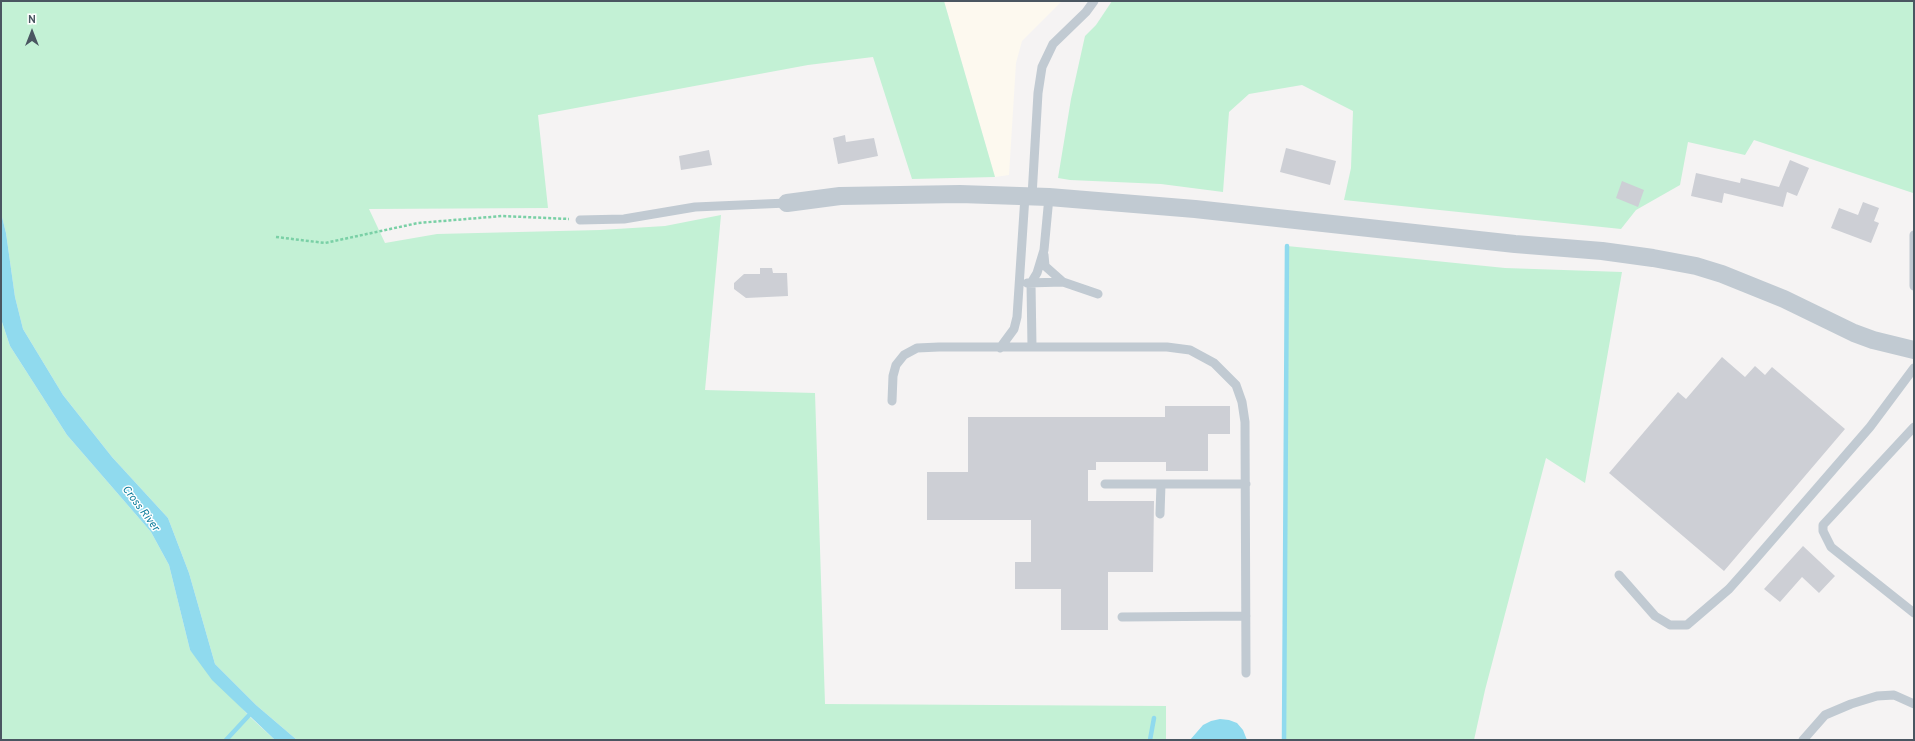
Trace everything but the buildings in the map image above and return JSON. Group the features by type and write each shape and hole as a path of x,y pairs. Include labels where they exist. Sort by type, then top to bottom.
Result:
{"street":[{"path":"787,203 840,196 960,194 1036,196 1195,209 1515,244 1602,251 1654,258 1696,266 1722,274 1784,299 1854,333 1873,340 1914,350"}],"lane":[{"path":"1000,348 1014,329 1020,284 1036,196 1038,93 1042,67 1053,44 1086,12 1094,1"},
{"path":"1036,196 1045,266 1063,282"},
{"path":"580,220 624,219 695,207 787,203"},
{"path":"1914,235 1914,286"},
{"path":"1032,347 1031,283 1037,273 1044,250"},
{"path":"1020,284 1063,282 1098,294"},
{"path":"892,401 892,376 896,365 904,355 917,348 1167,347 1190,350 1214,363 1236,385 1242,402 1245,422 1246,673"},
{"path":"1619,575 1655,616 1670,625 1687,625 1729,589 1753,562 1870,427 1914,368"},
{"path":"1914,427 1823,525 1823,531 1831,547 1914,613"},
{"path":"1105,484 1246,484"},
{"path":"1160,514 1161,484"},
{"path":"1122,618 1246,616"},
{"path":"1803,740 1825,715 1851,704 1877,696 1894,695 1914,704"}],"path":[{"path":"276,237 325,243 418,223 502,216 580,220"}],"shaded area":[{"path":"944,1 1062,1 1022,41 1016,63 1009,175 995,177"}],"green space":[{"path":"1,1 944,1 995,177 912,179 873,57 808,65 538,115 548,208 369,209 385,243 437,234 600,230 665,226 721,215 705,390 815,393 825,704 1166,706 1166,740 297,740 256,705 215,664 189,573 168,518 112,457 63,395 23,329 15,297 6,233 1,213"},
{"path":"1112,1 1914,1 1914,189 1913,193 1754,140 1745,155 1688,142 1680,185 1636,210 1621,229 1344,200 1351,168 1353,111 1302,85 1249,94 1229,112 1223,192 1161,184 1070,180 1058,178 1071,99 1085,36 1096,25"},
{"path":"1287,246 1505,268 1622,272 1585,483 1546,458 1485,690 1474,740 1284,740"},
{"path":"1,319 10,346 67,435 151,532 169,565 190,650 249,716 275,740 1,740"}],"water":[{"name":"Cross River","path":"1,213 6,233 15,297 23,329 63,395 112,457 168,518 189,573 215,664 256,705 297,740 275,740 212,680 190,650 169,565 151,532 67,435 10,346 1,319"},
{"path":"1220,719 1237,723 1243,730 1247,740 1190,740 1203,725"}],"waterway":[{"path":"1284,740 1287,246"},
{"path":"226,740 252,712"},
{"path":"1150,740 1154,718"}]}
